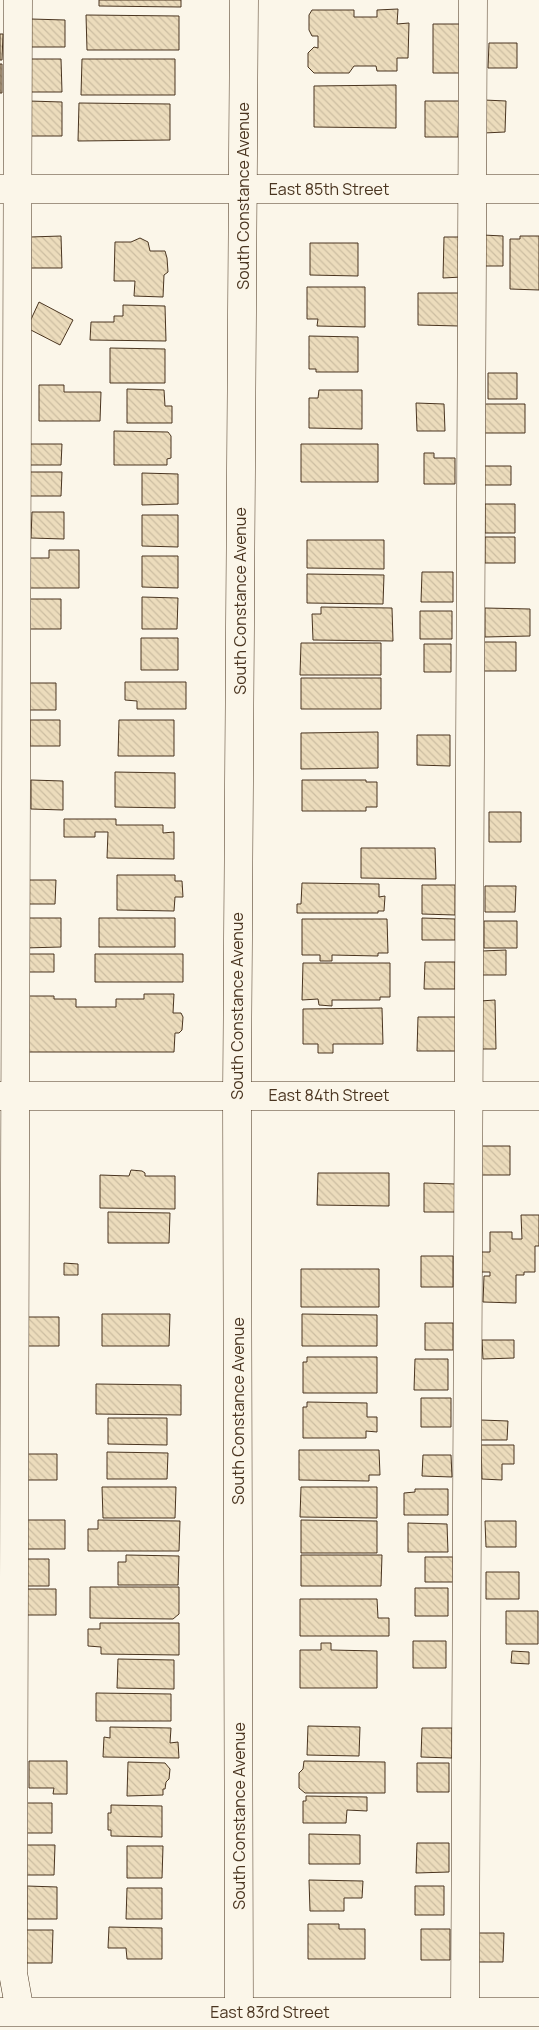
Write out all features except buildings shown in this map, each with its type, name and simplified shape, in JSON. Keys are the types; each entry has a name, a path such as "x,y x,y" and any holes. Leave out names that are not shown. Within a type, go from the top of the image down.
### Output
{"street":[{"path":"10,2012 13,1973 8,1096 9,189 18,0"},
{"name":"South Constance Avenue","path":"239,2012 237,1096 244,0"},
{"path":"465,2012 473,0"},
{"name":"East 85th Street","path":"9,189 539,189"},
{"name":"East 84th Street","path":"8,1096 539,1096"},
{"name":"East 83rd Street","path":"10,2012 239,2012 365,2021 465,2012 539,2012"}]}
